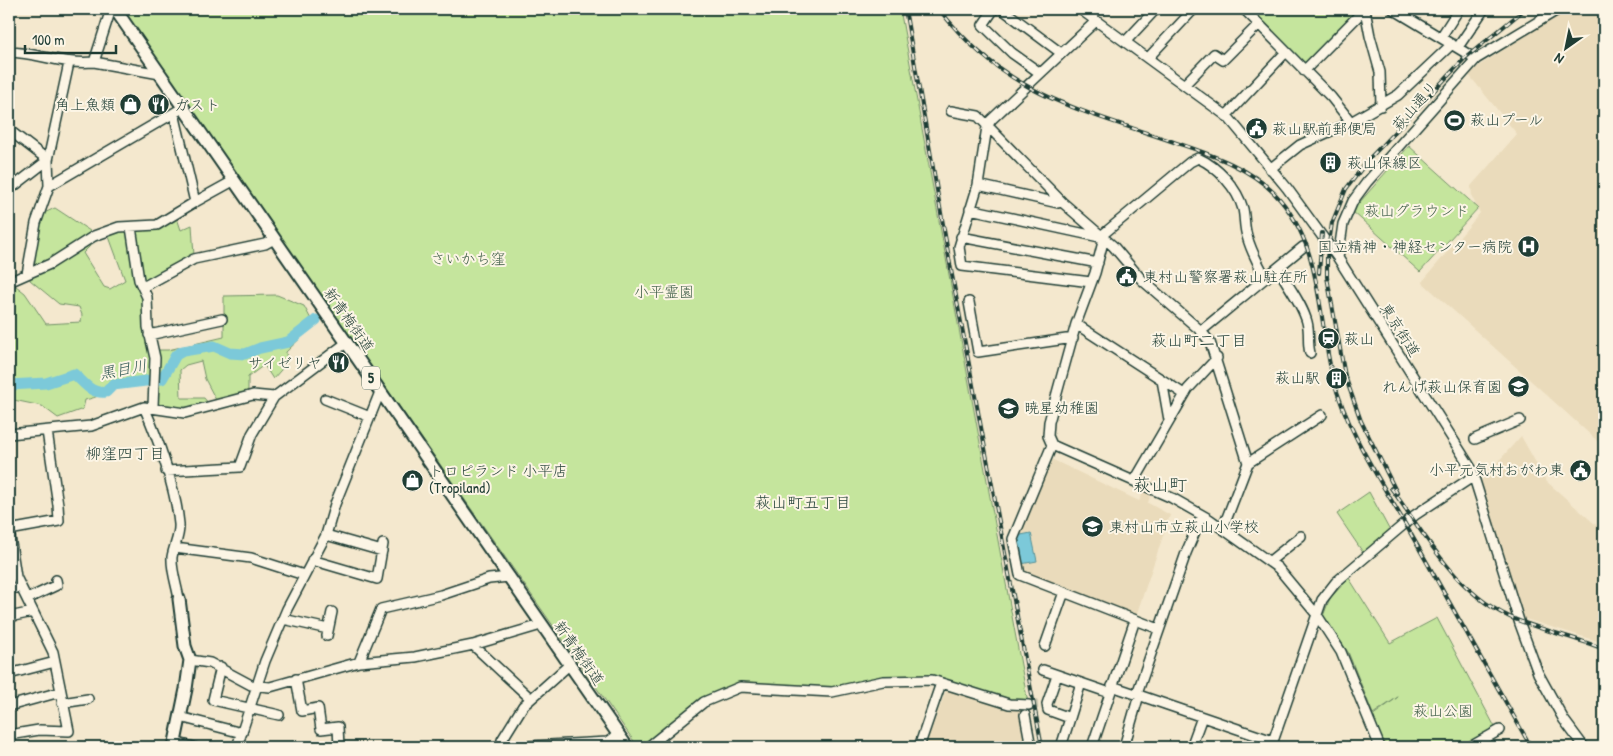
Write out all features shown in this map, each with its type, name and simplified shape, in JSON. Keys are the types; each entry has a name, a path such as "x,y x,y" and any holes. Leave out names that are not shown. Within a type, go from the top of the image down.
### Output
{"main road":[{"name":"新青梅街道","path":"115,9 160,74 178,110 234,181 627,747"},
{"path":"174,745 190,660 185,646 179,598"}],"street":[{"path":"94,62 111,9"},
{"path":"994,9 983,25 1012,53 1040,73"},
{"path":"1002,9 1061,53"},
{"name":"東京街道","path":"1080,9 1226,116 1243,134 1338,258 1471,468 1520,624 1538,672 1564,720 1584,747"},
{"path":"1126,41 1156,9"},
{"path":"1148,58 1194,9"},
{"path":"1244,9 1331,97 1351,122"},
{"path":"1393,9 1406,12 1476,59"},
{"path":"1441,37 1459,9"},
{"path":"1270,169 1300,144 1351,122 1398,95 1455,45 1484,9"},
{"name":"萩山通り","path":"1338,258 1343,224 1356,196 1476,59 1558,9"},
{"path":"1365,10 1380,72 1381,106"},
{"path":"1304,71 1365,10"},
{"path":"1091,282 962,266 959,247 978,184 988,127 1001,108 1096,20"},
{"path":"1184,85 1214,54 1223,60 1259,24"},
{"path":"9,52 28,52 69,63 94,62 160,74"},
{"path":"1226,116 1286,52"},
{"path":"27,274 36,223 49,186 48,160 69,63"},
{"path":"49,186 178,110 195,202"},
{"path":"951,111 978,116 1062,202 1102,237 1142,280 1210,342 1217,358 1248,463"},
{"path":"9,130 48,160"},
{"path":"1266,278 1254,258 1246,233 1242,208 1226,178 1209,163 1198,158 1192,160 1102,237 1098,263 1076,324 1049,422 1048,436 1052,445 1135,480 1202,515 1223,528 1285,574 1317,615 1342,652 1380,747"},
{"path":"9,190 48,160"},
{"path":"9,282 50,264 94,236 112,229 157,225 234,181"},
{"path":"978,184 1058,204 1062,202"},
{"path":"970,209 1102,237"},
{"path":"131,227 137,267 149,307 149,335 155,358 154,380 148,407 179,523 178,540 172,558 179,598"},
{"path":"961,237 1098,263"},
{"path":"143,287 194,259 265,244 274,239"},
{"path":"1200,331 1303,247"},
{"path":"1278,268 1306,320 1310,336 1307,344 1310,353"},
{"path":"969,302 978,352 1073,338"},
{"path":"149,335 222,319"},
{"path":"1076,324 1184,394"},
{"path":"166,471 240,467 252,434 274,396 346,343"},
{"path":"1135,480 1184,394 1217,358"},
{"path":"1162,380 1169,420"},
{"path":"238,747 265,661 304,575 326,535 335,504 380,392"},
{"path":"9,434 91,426 148,407 185,413 253,395 274,396"},
{"path":"325,399 370,416"},
{"path":"1223,528 1248,463 1322,415"},
{"path":"1475,439 1520,420"},
{"path":"9,735 38,730 69,731 62,703 54,652 11,565 9,530 59,521 47,431"},
{"path":"1052,445 1013,539 1020,575 1159,629"},
{"path":"1043,670 1081,683 1140,695 1272,744 1322,600 1341,578 1415,515 1474,476"},
{"path":"1124,747 1140,695 1138,691 1202,515"},
{"path":"312,560 377,579 382,548 326,535"},
{"path":"1270,562 1301,536"},
{"path":"175,548 251,558 304,575"},
{"path":"359,662 381,609 441,595 489,579 509,577"},
{"path":"27,599 56,585 56,580"},
{"path":"9,588 21,588"},
{"path":"1045,646 1064,592"},
{"path":"9,617 33,612"},
{"path":"283,619 328,633 332,612"},
{"path":"1092,747 1135,620"},
{"path":"190,660 210,663 220,667 257,687 270,687 359,662 415,657 473,645 541,625"},
{"path":"473,645 530,698"},
{"path":"9,674 55,662"},
{"path":"504,747 502,740 530,698 570,665"},
{"path":"220,667 213,700 278,715"},
{"path":"1057,675 1044,704 1048,710 1070,718"},
{"path":"296,679 302,711 318,708 321,728 338,727 339,747"},
{"path":"648,747 704,702 740,687 832,692 883,681 932,680 1009,704 1029,705"},
{"path":"919,747 941,683"},
{"path":"1061,747 1081,683"},
{"path":"9,706 60,692"},
{"path":"62,703 88,699"},
{"path":"1025,715 1031,747"},
{"path":"180,718 242,733"},
{"path":"1191,747 1202,718"},
{"path":"1470,747 1500,730"},
{"path":"511,747 608,742 618,735"},
{"path":"174,745 194,747"}],"shaded area":[{"name":"国立精神・神経センター病院","path":"1566,9 1604,9 1604,447 1422,282 1480,213 1472,197 1471,186 1517,134 1469,75 1477,67"},
{"path":"1521,436 1546,481 1604,532 1604,643 1522,618 1481,481"},
{"name":"東村山市立萩山小学校","path":"1049,458 1139,501 1145,490 1151,493 1148,503 1170,515 1136,616 1022,573 1015,539"},
{"path":"947,688 1021,706 1030,747 925,747"}],"green space":[{"name":"小平霊園","path":"121,9 900,9 1028,703 1009,702 933,676 831,691 725,689 648,744 638,747"},
{"path":"1248,9 1362,9 1304,65"},
{"name":"萩山グラウンド","path":"1409,146 1478,208 1420,272 1352,211"},
{"path":"55,208 90,231 90,246 83,253 104,287 110,289 125,280 108,234 116,230 158,226 177,218 181,230 192,225 194,256 140,287 146,301 150,350 168,350 224,337 224,296 277,295 304,306 314,325 286,352 287,363 273,379 264,365 248,377 248,390 243,394 217,402 205,379 201,361 186,365 180,370 181,398 204,398 209,404 183,407 158,404 157,386 129,385 114,388 85,400 83,409 58,418 42,406 9,399 9,287 16,286 25,293 46,324 81,322 82,315 79,307 59,304 30,280 42,214"},
{"path":"1369,492 1390,531 1364,554 1337,514"},
{"name":"萩山公園","path":"1349,578 1390,643 1437,618 1496,729 1465,747 1385,747 1372,716 1398,697 1373,714 1348,652 1323,616 1330,598"}],"water":[{"path":"1031,533 1037,561 1021,564 1016,536"}],"waterway":[{"name":"黒目川","path":"9,385 46,383 74,374 92,390 106,392 113,385 162,379 176,355 183,351 214,346 230,353 245,354 260,348 288,342 316,320"}],"tunnel":[{"path":"1029,705 1041,704"}],"railway":[{"path":"905,9 952,275 1042,747"},
{"path":"939,9 964,38 989,61 1043,95 1226,161 1251,175 1274,193 1290,213 1302,234 1310,257 1333,378 1355,436 1531,747"},
{"path":"1397,493 1361,421 1345,376 1327,277 1327,257 1332,223 1346,189 1369,159 1464,59 1525,9"},
{"path":"1319,273 1322,233"},
{"path":"1391,488 1445,563 1460,581 1477,596 1496,610 1517,620 1604,649"}],"place":[{"name":"角上魚類","path":"131,105"},
{"name":"ガスト","path":"158,105"},
{"name":"萩山プール","path":"1454,120"},
{"name":"萩山駅前郵便局","path":"1256,129"},
{"name":"萩山保線区","path":"1331,163"},
{"name":"国立精神・神経センター病院","path":"1528,247"},
{"name":"東村山警察署萩山駐在所","path":"1127,277"},
{"name":"萩山","path":"1328,339"},
{"name":"サイゼリヤ","path":"338,363"},
{"name":"萩山駅","path":"1336,378"},
{"name":"れんげ萩山保育園","path":"1518,387"},
{"name":"暁星幼稚園","path":"1008,408"},
{"name":"小平元気村おがわ東","path":"1580,470"},
{"name":"トロピランド 小平店 (Tropiland)","path":"413,480"},
{"name":"東村山市立萩山小学校","path":"1093,527"}],"district":[{"name":"萩山町二丁目","path":"1199,340"},
{"name":"柳窪四丁目","path":"125,453"},
{"name":"萩山町","path":"1160,485"},
{"name":"萩山町五丁目","path":"803,502"}],"park label":[{"name":"さいかち窪","path":"468,259"}]}
